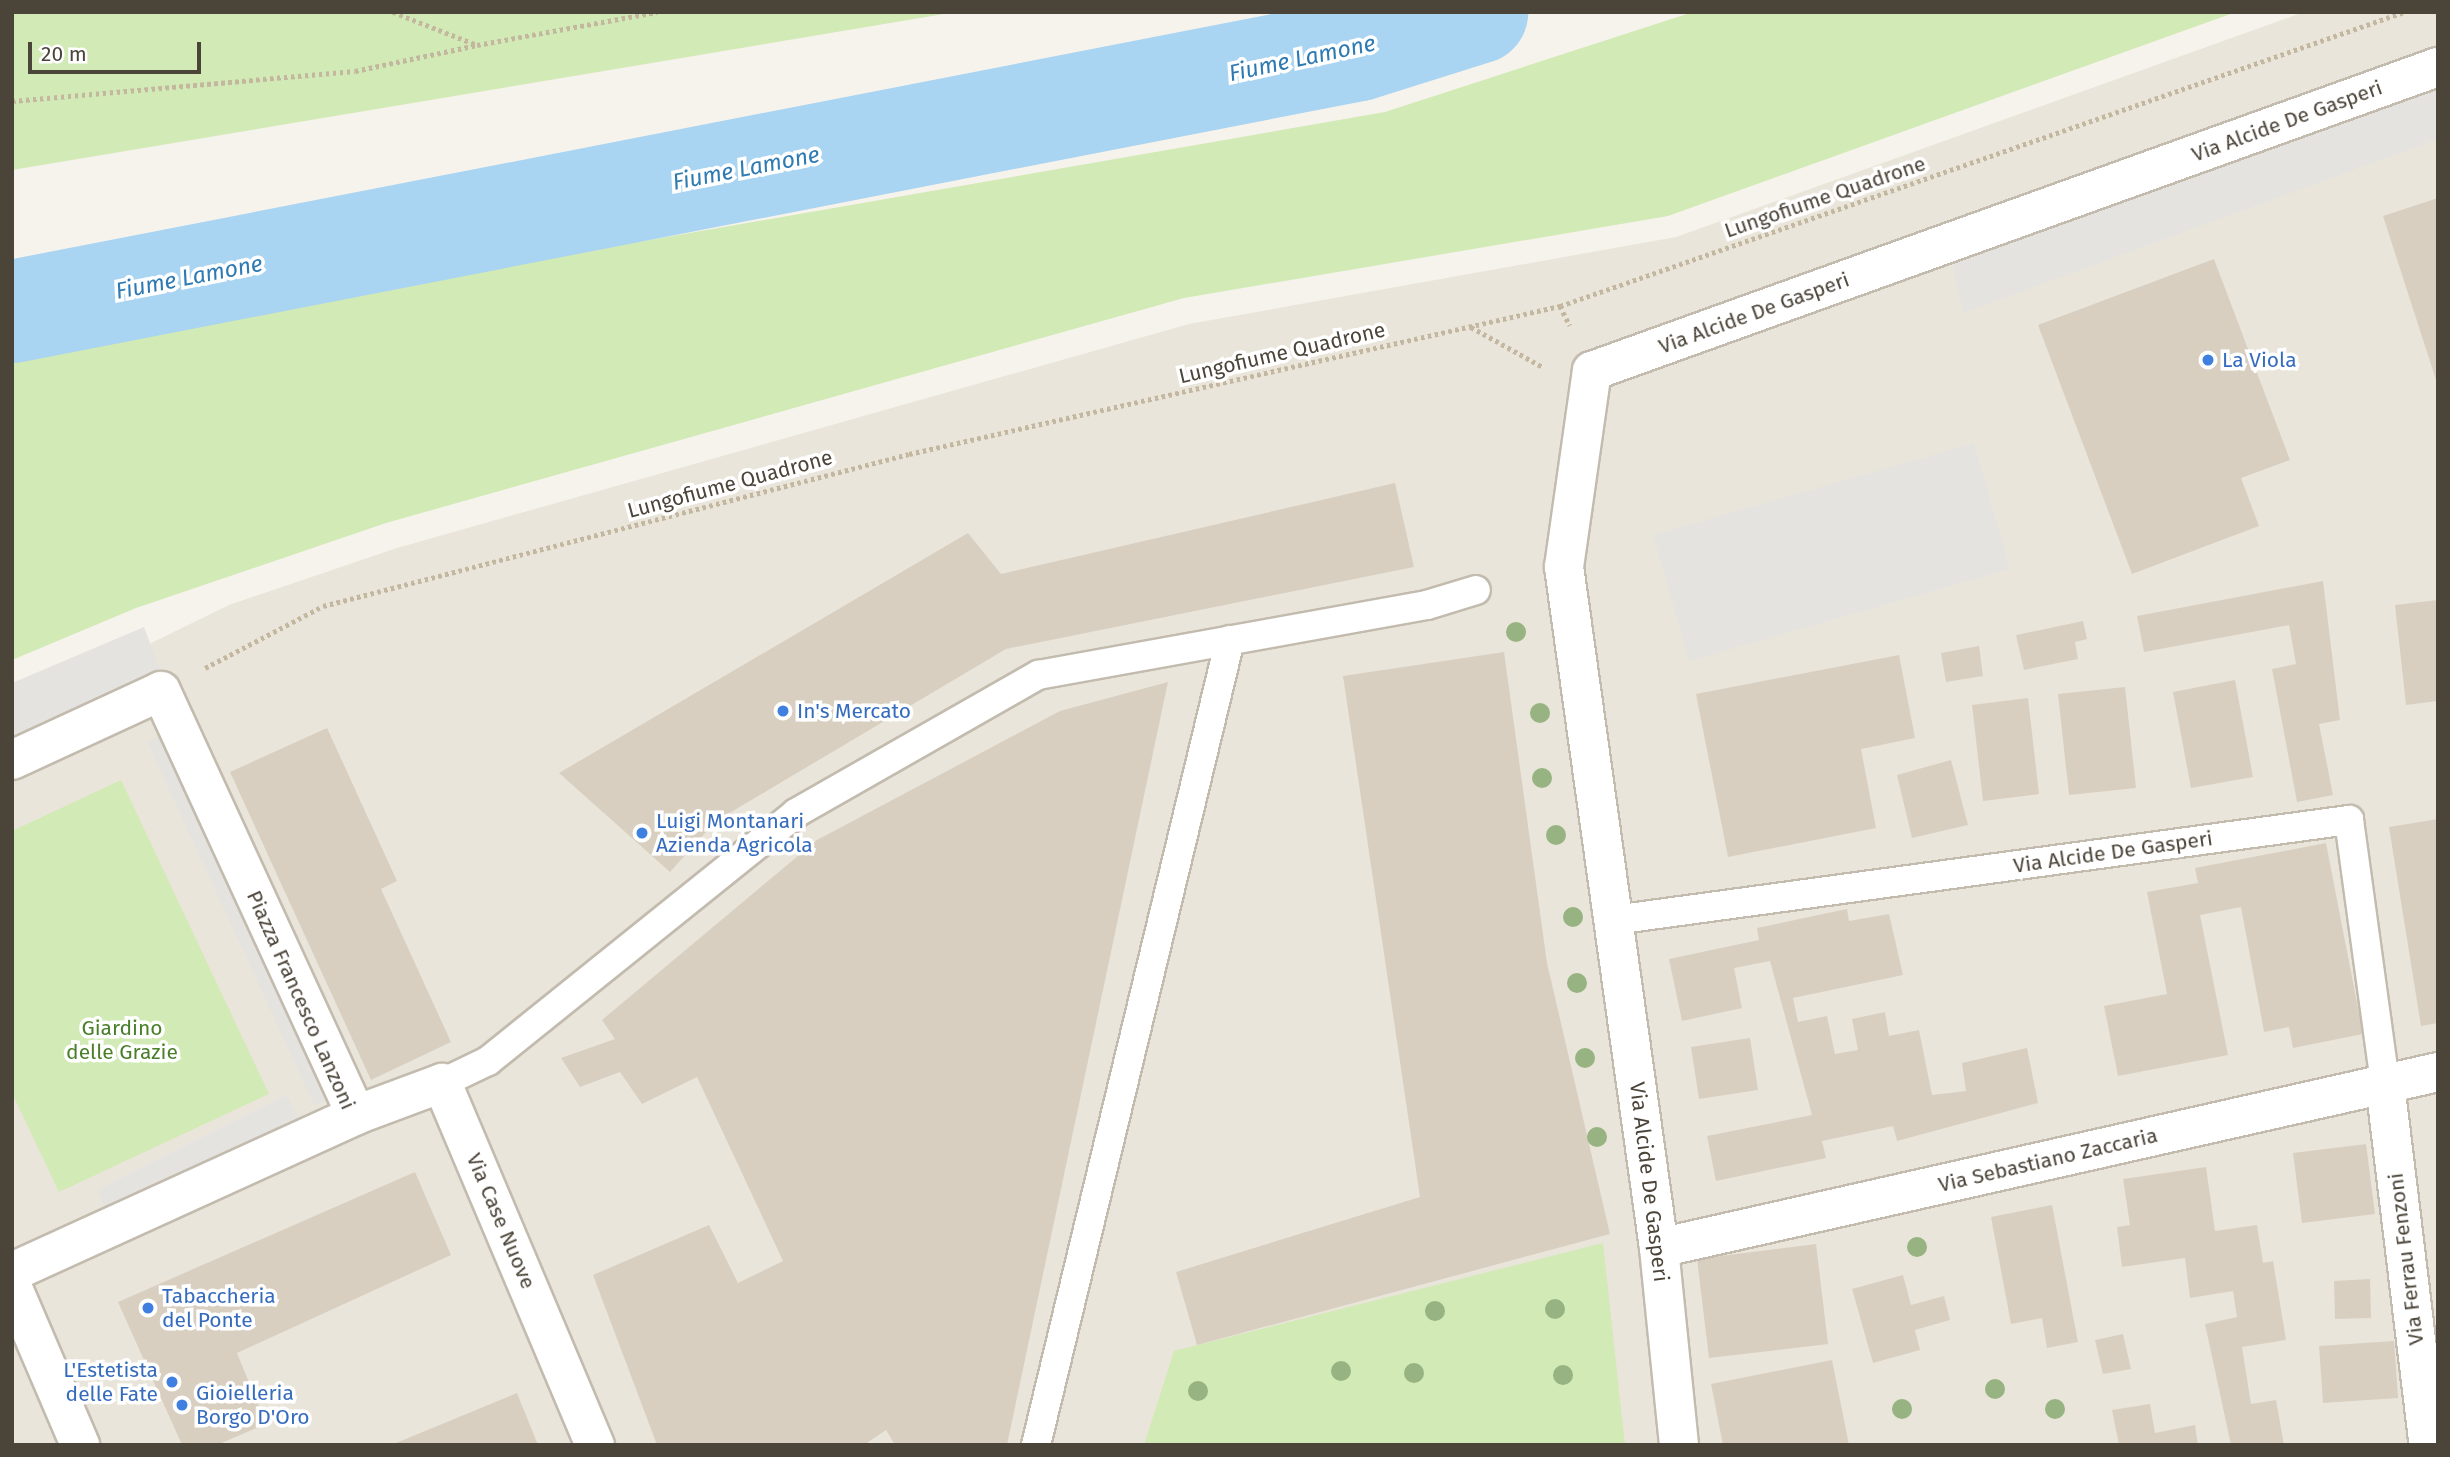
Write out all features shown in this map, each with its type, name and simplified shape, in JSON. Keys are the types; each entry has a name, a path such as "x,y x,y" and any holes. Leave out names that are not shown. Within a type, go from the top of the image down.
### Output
{"street":[{"name":"Via Alcide De Gasperi","path":"1679,1445 1659,1248 1564,567 1590,381 2438,67"},
{"path":"12,760 161,691"},
{"name":"Piazza Francesco Lanzoni","path":"12,1272 356,1115 161,691"},
{"name":"Via Sebastiano Zaccaria","path":"1659,1248 2438,1072"},
{"path":"356,1115 442,1083"},
{"name":"Via Case Nuove","path":"442,1083 595,1445"},
{"name":"Via Ferrau Fenzoni","path":"2385,1084 2431,1437"},
{"path":"12,1286 80,1445"}],"lane":[{"path":"442,1083 488,1062 796,813 1038,675 1427,605 1476,590"},
{"path":"1036,1445 1230,640"},
{"name":"Via Alcide De Gasperi","path":"1614,920 2348,820 2385,1084"}],"path":[{"path":"393,12 477,46"},
{"path":"12,101 355,71 657,12"},
{"name":"Lungofiume Quadrone","path":"161,691 323,606 909,454 1560,306 2404,12"},
{"path":"1470,327 1590,381"}],"shaded area":[{"path":"2304,12 2438,12 2438,1445 12,1445 12,711 229,605 397,548 1189,324 1676,237"},
{"path":"2438,72 2438,139 1963,313 1948,243"},
{"path":"1974,443 2010,569 1689,661 1653,535"},
{"path":"144,627 161,672 12,743 12,683"},
{"path":"165,734 336,1098 314,1105 147,742"},
{"path":"287,1095 300,1122 108,1215 97,1190"}],"green space":[{"path":"12,12 956,12 12,170"},
{"path":"1693,12 2236,12 1668,216 1184,298 386,523 136,608 12,660 12,351 1385,112"},
{"name":"Giardino delle Grazie","path":"121,780 269,1094 59,1192 12,1093 12,831"},
{"path":"1603,1243 1625,1445 1144,1445 1174,1351"}],"building":[{"path":"2438,198 2438,383 2437,383 2383,216"},
{"path":"2214,259 2290,460 2241,478 2259,526 2132,574 2038,325"},
{"name":"In's Mercato","path":"1395,483 1414,567 1006,649 716,821 670,872 559,773 968,533 1001,574"},
{"path":"2323,581 2340,720 2319,724 2333,795 2297,802 2272,669 2296,664 2289,625 2144,652 2137,616"},
{"path":"2438,600 2438,701 2406,705 2395,605"},
{"path":"2083,621 2087,639 2075,642 2078,659 2024,670 2016,635"},
{"path":"1979,646 1983,676 1946,682 1941,653"},
{"path":"1504,652 1547,963 1610,1234 1197,1345 1176,1272 1420,1197 1343,676"},
{"path":"1899,655 1915,738 1861,749 1876,828 1728,857 1696,694"},
{"path":"2235,680 2253,777 2191,788 2173,692"},
{"path":"1168,682 1007,1445 895,1445 886,1430 864,1445 657,1445 593,1275 709,1225 738,1283 783,1261 697,1077 642,1104 620,1072 580,1087 561,1058 615,1039 602,1020 817,840 1060,711"},
{"path":"2125,687 2136,788 2069,795 2058,694"},
{"path":"2028,698 2039,794 1983,801 1972,705"},
{"path":"327,728 397,881 381,889 451,1042 371,1080 230,772"},
{"path":"1951,760 1968,825 1912,838 1897,775"},
{"path":"2438,819 2438,1023 2421,1026 2389,827"},
{"path":"2326,843 2363,1034 2293,1048 2289,1027 2264,1032 2241,907 2200,915 2228,1055 2118,1076 2104,1006 2167,994 2147,892 2198,883 2195,868"},
{"path":"1847,909 1849,921 1889,914 1903,975 1793,998 1798,1022 1827,1016 1835,1054 1858,1050 1852,1019 1885,1012 1889,1036 1919,1030 1932,1095 1966,1091 1962,1063 2027,1048 2038,1103 1897,1141 1893,1126 1822,1141 1826,1158 1716,1181 1707,1136 1812,1115 1770,961 1734,968 1742,1008 1682,1021 1669,959 1759,940 1757,928"},
{"path":"1750,1038 1758,1090 1699,1099 1691,1047"},
{"path":"2366,1144 2375,1214 2302,1223 2293,1153"},
{"path":"2206,1167 2215,1231 2257,1225 2263,1263 2273,1261 2286,1340 2242,1347 2251,1404 2276,1400 2284,1445 2231,1445 2205,1324 2237,1317 2233,1291 2190,1298 2185,1258 2122,1267 2117,1227 2130,1225 2123,1179"},
{"path":"415,1172 451,1255 237,1353 266,1424 217,1445 182,1445 118,1302"},
{"path":"2052,1205 2078,1342 2047,1348 2042,1318 2011,1324 1991,1217"},
{"path":"1816,1244 1828,1344 1709,1358 1697,1259"},
{"path":"1903,1275 1911,1305 1944,1296 1950,1320 1915,1330 1920,1350 1873,1363 1852,1289"},
{"path":"2370,1279 2371,1318 2335,1319 2334,1281"},
{"path":"2123,1334 2131,1369 2103,1374 2095,1340"},
{"path":"2394,1341 2398,1398 2323,1403 2319,1346"},
{"path":"1832,1360 1849,1445 1723,1445 1711,1384"},
{"path":"517,1393 538,1445 391,1445"},
{"path":"2150,1404 2155,1433 2195,1425 2198,1445 2119,1445 2112,1410"}],"waterway":[{"name":"Fiume Lamone","path":"12,311 1358,49 1476,12"}],"place":[{"name":"La Viola","path":"2208,360"},
{"name":"In's Mercato","path":"783,711"},
{"name":"Luigi Montanari Azienda Agricola","path":"642,833"},
{"name":"Tabaccheria del Ponte","path":"148,1308"},
{"name":"L'Estetista delle Fate","path":"172,1382"},
{"name":"Gioielleria Borgo D'Oro","path":"182,1405"}]}
